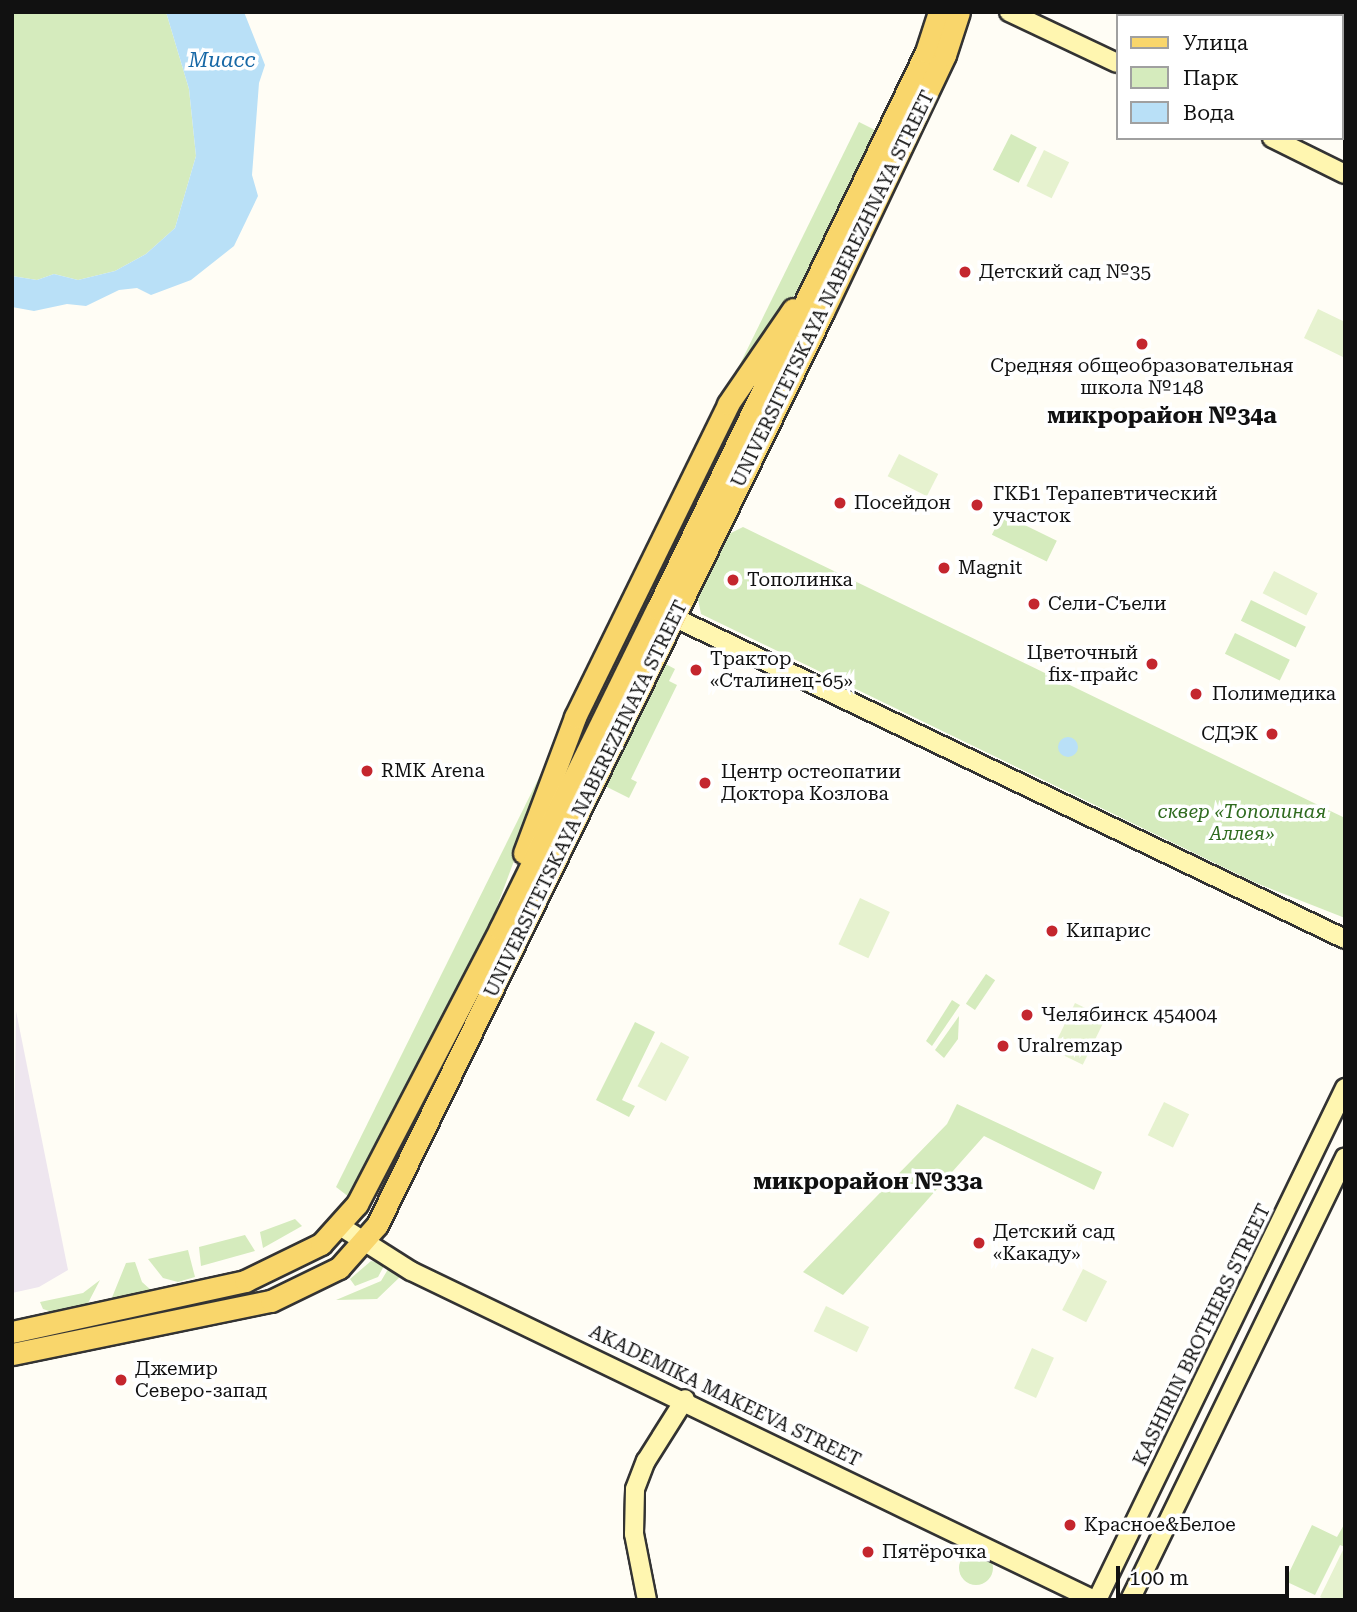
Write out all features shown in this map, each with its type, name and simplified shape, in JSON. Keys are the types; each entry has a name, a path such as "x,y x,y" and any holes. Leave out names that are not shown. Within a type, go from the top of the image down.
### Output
{"main road":[{"name":"UNIVERSITETSKAYA NABEREZHNAYA STREET","path":"12,1354 271,1301 339,1268 363,1243 398,1184 666,614 823,268 926,52 939,12"},
{"name":"UNIVERSITETSKAYA NABEREZHNAYA STREET","path":"12,1332 245,1281 321,1244 340,1226 379,1169 500,929 666,614 945,55 959,12"},
{"path":"500,929 575,717 728,404 823,268"}],"street":[{"path":"1009,12 1116,63"},
{"path":"1276,140 1345,174"},
{"path":"666,614 1345,939"},
{"name":"KASHIRIN BROTHERS STREET","path":"1096,1600 1345,1088"},
{"path":"1130,1600 1345,1158"},
{"name":"AKADEMIKA MAKEEVA STREET","path":"340,1226 411,1271 685,1399 1096,1600"},
{"path":"647,1600 634,1534 635,1489 646,1461 685,1399"}],"shaded area":[{"path":"16,1011 68,1270 39,1287 12,1293"}],"green space":[{"path":"12,12 166,12 189,89 196,156 175,228 146,254 115,271 78,280 54,274 37,280 12,276"},
{"path":"859,122 875,130 800,287 715,415"},
{"path":"1011,134 1037,147 1019,183 993,170"},
{"path":"1044,150 1069,162 1052,198 1026,186"},
{"path":"1318,309 1345,322 1345,358 1304,338"},
{"path":"899,454 938,474 927,496 888,476"},
{"path":"1002,514 1057,541 1047,561 992,535"},
{"name":"сквер «Тополиная Аллея»","path":"743,527 1345,818 1345,918 1256,883 701,614 698,599 729,534"},
{"path":"1274,571 1318,593 1306,616 1263,593"},
{"path":"1251,600 1306,627 1296,647 1241,621"},
{"path":"1235,633 1290,660 1280,680 1225,654"},
{"path":"662,662 675,669 669,681 677,685 631,779 637,782 629,798 603,785"},
{"path":"565,725 493,917 368,1170 349,1197 336,1187"},
{"path":"860,898 890,912 868,958 838,944"},
{"path":"986,974 995,980 975,1010 966,1004"},
{"path":"952,1000 960,1005 932,1046 926,1041"},
{"path":"1075,1003 1106,1018 1083,1065 1052,1050"},
{"path":"959,1016 958,1039 944,1058 935,1050"},
{"path":"635,1022 655,1032 622,1100 635,1106 629,1117 596,1100"},
{"path":"661,1042 689,1057 666,1101 638,1086"},
{"path":"1164,1102 1189,1114 1173,1148 1148,1135"},
{"path":"957,1104 1102,1172 1094,1190 984,1136 843,1295 803,1272 947,1124"},
{"path":"295,1219 302,1226 263,1248 260,1232"},
{"path":"245,1235 255,1251 201,1266 199,1247"},
{"path":"188,1250 195,1277 178,1282 163,1278 148,1259"},
{"path":"371,1261 385,1264 378,1277 355,1286 350,1279"},
{"path":"135,1262 142,1282 152,1291 111,1300 126,1263"},
{"path":"390,1266 402,1275 377,1299 336,1300 381,1281"},
{"path":"1083,1269 1107,1281 1086,1322 1062,1310"},
{"path":"100,1280 87,1305 52,1312 43,1309 40,1302 83,1293"},
{"path":"826,1306 869,1327 857,1352 814,1331"},
{"path":"1032,1348 1054,1358 1036,1398 1014,1388"},
{"path":"1345,1523 1345,1547 1340,1545 1315,1595 1285,1581 1312,1525 1337,1537"},
{"path":"1343,1550 1345,1600 1326,1600 1320,1597"},
{"path":"976,1551 988,1556 993,1568 988,1580 976,1585 964,1580 959,1568 964,1556"}],"water":[{"name":"Миасс","path":"166,12 244,12 265,65 259,83 252,175 258,196 234,246 191,280 151,295 137,288 119,290 86,306 67,304 34,311 12,307 12,276 37,280 54,274 78,280 115,271 146,254 175,228 196,156 189,89"},
{"path":"1068,737 1075,740 1078,747 1075,754 1068,757 1061,754 1058,747 1061,740"}],"place":[{"name":"Детский сад №35","path":"965,272"},
{"name":"Средняя общеобразовательная школа №148","path":"1142,344"},
{"name":"Посейдон","path":"840,503"},
{"name":"ГКБ1 Терапевтический участок","path":"977,505"},
{"name":"Magnit","path":"944,568"},
{"name":"Тополинка","path":"733,580"},
{"name":"Сели-Съели","path":"1034,604"},
{"name":"Цветочный fix-прайс","path":"1152,664"},
{"name":"Трактор «Сталинец-65»","path":"696,670"},
{"name":"Полимедика","path":"1196,694"},
{"name":"СДЭК","path":"1272,734"},
{"name":"RMK Arena","path":"367,771"},
{"name":"Центр остеопатии Доктора Козлова","path":"705,783"},
{"name":"Кипарис","path":"1052,931"},
{"name":"Челябинск 454004","path":"1027,1015"},
{"name":"Uralremzap","path":"1003,1046"},
{"name":"Детский сад «Какаду»","path":"979,1243"},
{"name":"Джемир Северо-запад","path":"121,1380"},
{"name":"Красное&Белое","path":"1070,1525"},
{"name":"Пятёрочка","path":"868,1552"}],"district":[{"name":"микрорайон №34а","path":"1162,416"},
{"name":"микрорайон №33а","path":"868,1182"}]}
